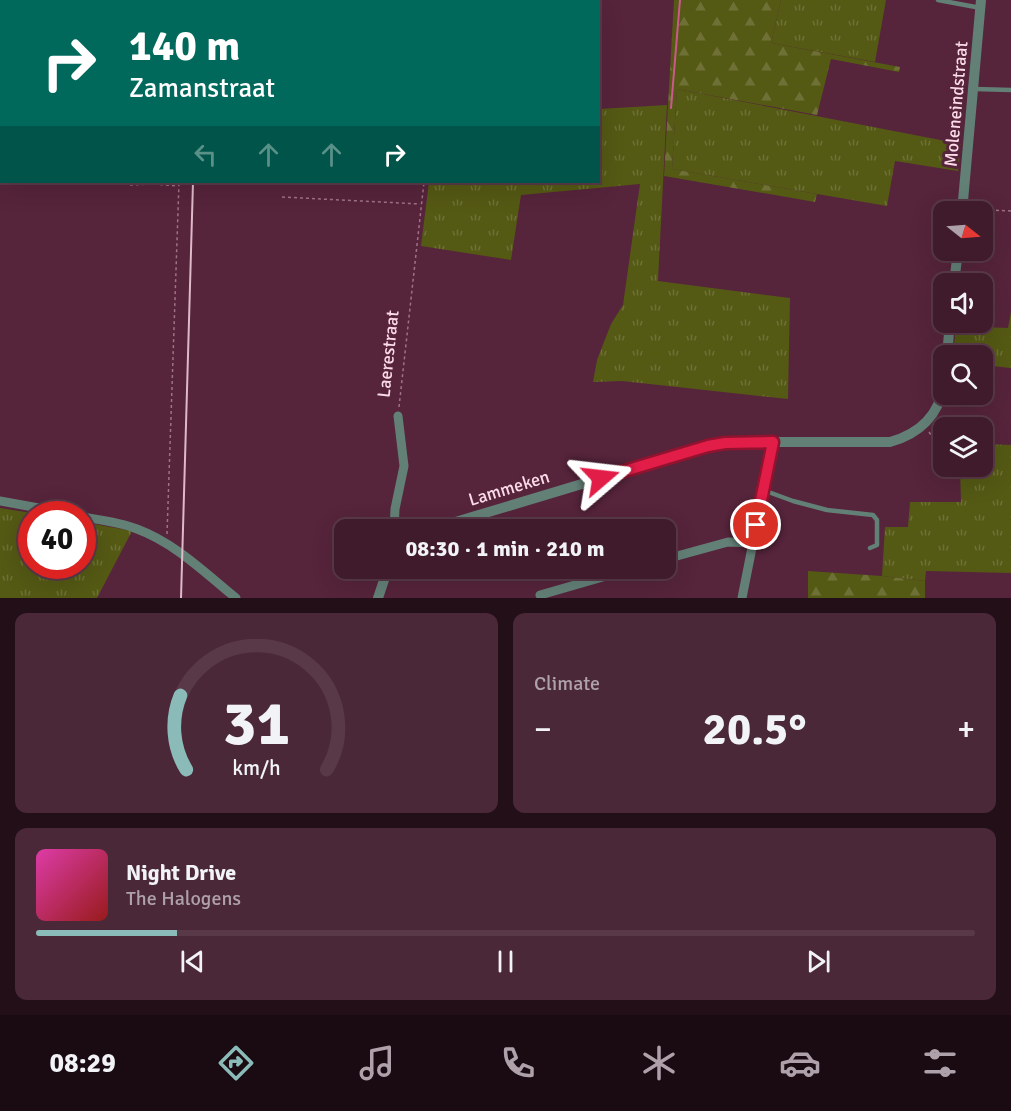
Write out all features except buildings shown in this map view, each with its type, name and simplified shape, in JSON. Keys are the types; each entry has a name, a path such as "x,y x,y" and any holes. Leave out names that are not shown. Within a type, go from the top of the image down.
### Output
{"street":[{"name":"Moleneindstraat","path":"963,201 981,4"},
{"path":"742,598 773,442 890,442 917,430 930,417 937,405"},
{"name":"Laerestraat","path":"394,519 404,466 398,416"},
{"name":"Lammeken","path":"466,519 708,446 725,443 773,442"},
{"path":"0,501 18,504"},
{"path":"96,519 135,528 167,544 236,598"},
{"path":"676,556 728,542 753,543"},
{"path":"378,598 384,579"},
{"path":"540,595 596,579"}],"lane":[{"path":"938,0 981,4"},
{"path":"974,89 1011,90"},
{"path":"763,490 827,510 873,515 878,520 877,545 870,548"}],"path":[{"path":"167,544 179,183"},
{"name":"Laerestraat","path":"398,416 424,183"},
{"path":"130,185 154,184 179,187"},
{"path":"282,197 421,204"},
{"path":"993,211 1011,211"},
{"path":"923,425 933,436"}],"green space":[{"path":"674,0 781,0 771,43 900,67 899,72 831,59 817,115 677,89 672,169 817,194 815,202 664,176"},
{"path":"781,0 886,0 875,62 771,43"},
{"path":"677,89 961,144 958,171 895,161 887,206 672,169"},
{"path":"667,105 658,281 790,298 788,399 622,381 593,382 597,360 611,324 623,305 640,184 521,195 511,260 421,246 429,183 600,183 600,109"},
{"path":"1011,312 1011,368 993,366 993,345 954,345 955,333 993,333 993,327 1008,328"},
{"path":"993,444 1011,445 1011,573 926,571 925,581 882,576 885,527 908,527 910,502 961,502 960,477 993,477"},
{"path":"0,508 18,511 18,579 96,579 96,524 132,531 97,598 0,598"},
{"path":"808,571 925,581 925,598 808,598"}],"waterway":[{"path":"671,108 680,0"}],"railway":[{"path":"181,598 193,183"}],"route":[{"path":"601,478 708,446 725,443 773,442 756,525"}]}
